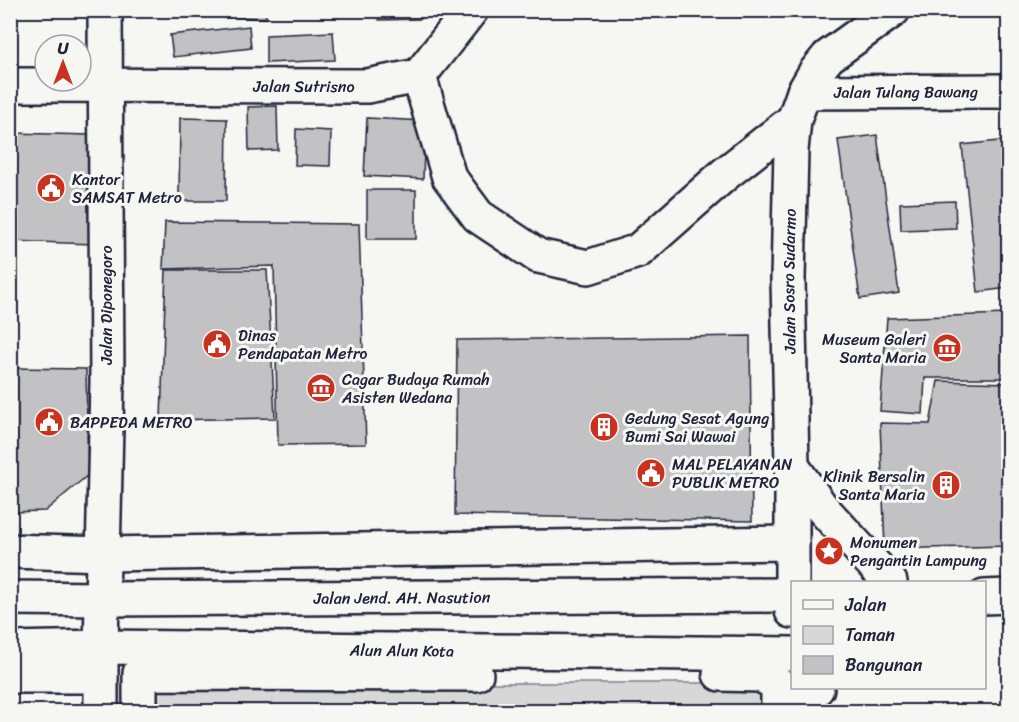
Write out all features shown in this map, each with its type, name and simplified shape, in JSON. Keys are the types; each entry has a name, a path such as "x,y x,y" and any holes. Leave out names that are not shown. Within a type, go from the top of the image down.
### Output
{"main road":[{"name":"Jalan Diponegoro","path":"101,711 106,382 105,10"},
{"path":"471,10 419,76 449,177 478,216 538,256 588,267 638,251 799,106"},
{"name":"Jalan Sosro Sudarmo","path":"792,581 788,279 791,150 799,106 815,73 828,57 893,10"},
{"name":"Jalan Sutrisno","path":"10,85 367,86 419,76"},
{"name":"Jalan Tulang Bawang","path":"799,106 1008,91"},
{"path":"792,466 822,508 889,581"},
{"path":"10,551 103,554 792,543"},
{"name":"Jalan Jend. AH. Nasution","path":"10,598 791,595"},
{"path":"986,597 1008,596"},
{"name":"Alun Alun Kota","path":"10,649 100,663 791,654"},
{"path":"10,676 100,663"},
{"path":"140,711 140,673 760,675 778,684 778,711"},
{"path":"793,689 793,711"},
{"path":"793,711 815,689"}],"green space":[{"path":"155,683 767,683 767,711 155,712"}],"building":[{"path":"167,10 266,10 266,18 166,15"},
{"path":"379,10 421,10 421,19 379,20"},
{"path":"249,26 251,48 173,57 170,35"},
{"path":"333,32 335,60 266,63 266,35"},
{"path":"277,106 278,150 249,151 248,107"},
{"path":"180,118 227,119 226,201 179,201"},
{"path":"367,118 425,121 423,179 364,176"},
{"path":"296,129 331,131 330,166 295,165"},
{"name":"Kantor SAMSAT Metro","path":"10,133 90,135 93,244 10,241"},
{"path":"877,135 899,293 860,299 838,140"},
{"path":"1008,140 1008,288 978,292 962,145"},
{"path":"367,190 416,190 416,239 367,239"},
{"path":"955,201 956,228 901,230 900,203"},
{"name":"Cagar Budaya Rumah Asisten Wedana","path":"165,222 359,224 366,444 278,445 274,266 163,269"},
{"name":"Dinas Pendapatan Metro","path":"166,270 267,270 275,418 161,420"},
{"name":"Museum Galeri Santa Maria","path":"1008,314 1008,378 925,378 923,414 880,411 887,318"},
{"name":"Gedung Sesat Agung Bumi Sai Wawai","path":"750,336 752,521 455,515 457,340"},
{"name":"BAPPEDA METRO","path":"10,368 86,369 88,475 45,511 10,512"},
{"name":"Klinik Bersalin Santa Maria","path":"938,381 1008,383 1008,546 885,549 880,423 930,424"}],"place":[{"name":"Kantor SAMSAT Metro","path":"51,188"},
{"name":"Dinas Pendapatan Metro","path":"217,344"},
{"name":"Museum Galeri Santa Maria","path":"947,348"},
{"name":"Cagar Budaya Rumah Asisten Wedana","path":"321,388"},
{"name":"BAPPEDA METRO","path":"49,422"},
{"name":"Gedung Sesat Agung Bumi Sai Wawai","path":"604,427"},
{"name":"MAL PELAYANAN PUBLIK METRO","path":"651,473"},
{"name":"Klinik Bersalin Santa Maria","path":"946,485"},
{"name":"Monumen Pengantin Lampung","path":"829,551"}]}
